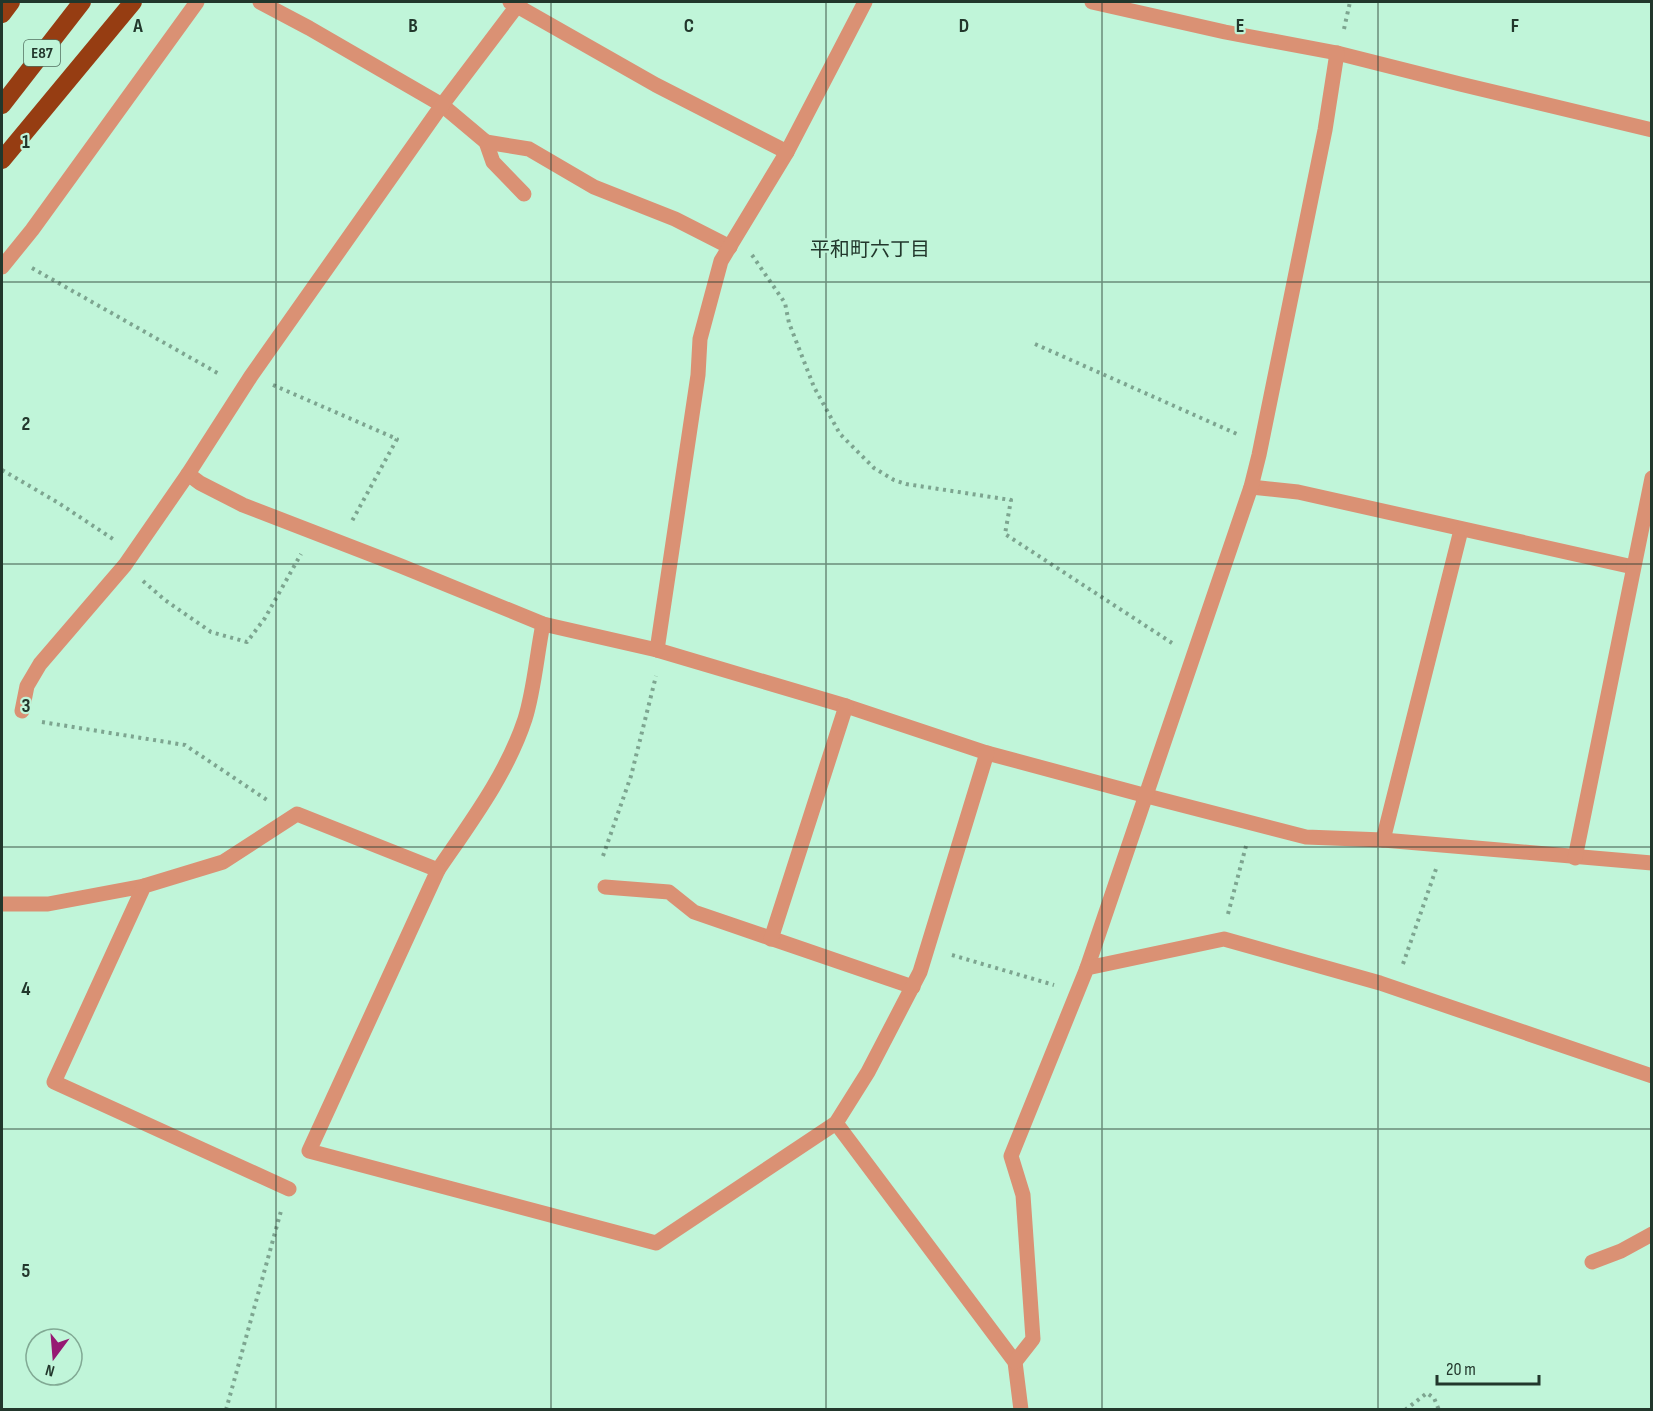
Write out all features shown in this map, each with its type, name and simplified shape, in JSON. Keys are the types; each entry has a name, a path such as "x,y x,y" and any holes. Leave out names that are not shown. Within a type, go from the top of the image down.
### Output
{"highway":[{"path":"2,15 11,2"},
{"name":"E87","path":"2,105 82,2"},
{"path":"2,160 134,2"}],"street":[{"path":"6,261 32,230 197,2"},
{"path":"260,2 442,105 486,142 493,162 524,194"},
{"path":"660,651 698,375 700,339 721,261 787,152 865,2"},
{"path":"1092,2 1225,32 1337,53 1652,130"},
{"path":"22,711 27,686 40,664 129,559 188,474 247,382 516,3 656,85 787,152"},
{"path":"1016,1362 1033,1340 1023,1195 1011,1156 1087,968 1251,487 1262,444 1325,130 1337,53"},
{"path":"486,142 529,149 594,187 734,241"},
{"path":"188,474 200,483 243,505 543,624 660,651 846,706 987,753 1147,796 1306,837 1383,840 1652,863"},
{"path":"1575,858 1652,478"},
{"path":"1251,487 1298,492 1633,567"},
{"path":"1383,840 1461,530"},
{"path":"543,624 525,718 510,756 478,812 438,870 309,1151 656,1243 836,1123 868,1072 920,972 987,753"},
{"path":"771,939 846,706"},
{"path":"2,904 48,904 144,886 223,862 297,814 438,870"},
{"path":"144,886 54,1082 289,1189"},
{"path":"605,886 669,892 694,912 913,987"},
{"path":"1087,968 1224,939 1395,988 1652,1076"},
{"path":"836,1123 1016,1362 1021,1410"},
{"path":"1592,1262 1621,1251 1652,1234"}],"path":[{"path":"734,241 785,303 789,323 814,387 840,434 874,468 906,484 1011,500 1005,534 1193,656"},
{"path":"6,261 247,382 397,439 340,543"},
{"path":"1035,344 1262,444"},
{"path":"2,470 57,502 129,559 165,600 211,632 247,642 266,618 297,562 311,531"},
{"path":"603,856 631,776 660,651"},
{"path":"22,711 28,720 185,746 279,808 290,819"},
{"path":"1224,939 1229,908 1253,823"},
{"path":"1395,988 1445,846"},
{"path":"928,948 1078,992"},
{"path":"226,1410 277,1223 289,1189"},
{"path":"1404,1410 1426,1393 1434,1398 1439,1410"}],"district":[{"name":"平和町六丁目","path":"870,250"}]}
